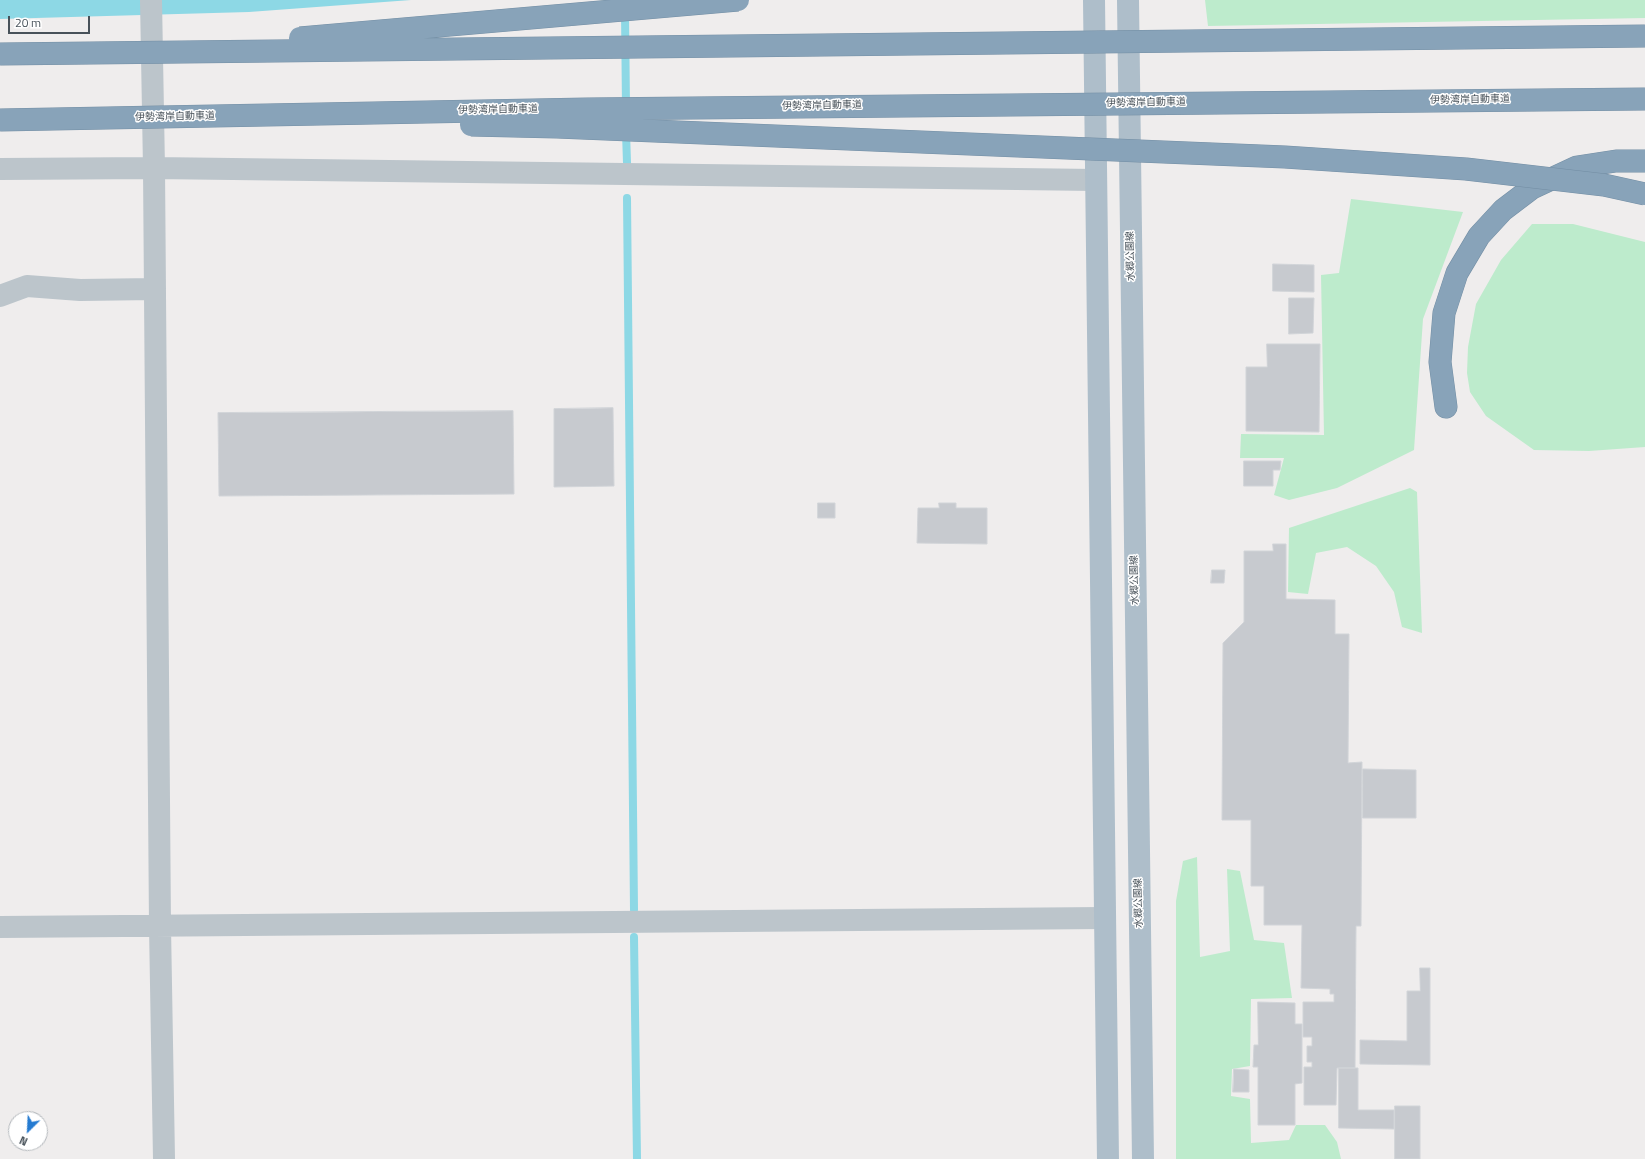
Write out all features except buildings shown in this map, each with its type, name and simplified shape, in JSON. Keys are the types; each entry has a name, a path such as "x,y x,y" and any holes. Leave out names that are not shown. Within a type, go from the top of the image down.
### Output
{"highway":[{"path":"123,53 738,0"},
{"path":"0,54 1645,36"},
{"name":"伊勢湾岸自動車道","path":"0,120 587,109 1645,99"},
{"path":"125,118 557,127 1285,157 1466,169 1604,185 1645,194"},
{"path":"1446,407 1440,362 1444,313 1457,273 1478,236 1503,210 1532,188 1577,167 1616,161 1645,161"}],"main road":[{"path":"1094,0 1108,1159"},
{"name":"水郷公園線","path":"1128,0 1144,1159"}],"street":[{"path":"151,8 154,168 160,926 164,1159"},
{"path":"0,169 154,168 1095,180"},
{"path":"0,296 27,286 80,290 155,290"},
{"path":"0,927 1104,918"}],"green space":[{"path":"1205,0 1645,0 1645,18 1208,26"},
{"path":"1351,199 1463,212 1423,319 1414,450 1337,488 1289,500 1274,495 1284,458 1240,458 1241,434 1324,435 1321,275 1339,273"},
{"path":"1532,224 1573,224 1645,242 1645,447 1589,451 1534,450 1486,416 1470,392 1467,373 1468,347 1476,304 1501,260"},
{"path":"1410,488 1417,492 1422,633 1402,627 1394,592 1376,566 1347,547 1316,553 1308,594 1288,592 1289,528"},
{"path":"1197,857 1200,957 1230,951 1227,869 1240,871 1254,940 1284,943 1292,998 1251,999 1250,1066 1232,1069 1231,1096 1250,1099 1251,1143 1289,1140 1296,1125 1325,1125 1337,1142 1341,1159 1176,1159 1176,901 1183,861"}],"water":[{"path":"0,0 411,0 249,12 0,19"}],"waterway":[{"path":"625,12 626,108"},
{"path":"626,132 627,163"},
{"path":"627,198 634,910"},
{"path":"634,937 637,1159"}]}
